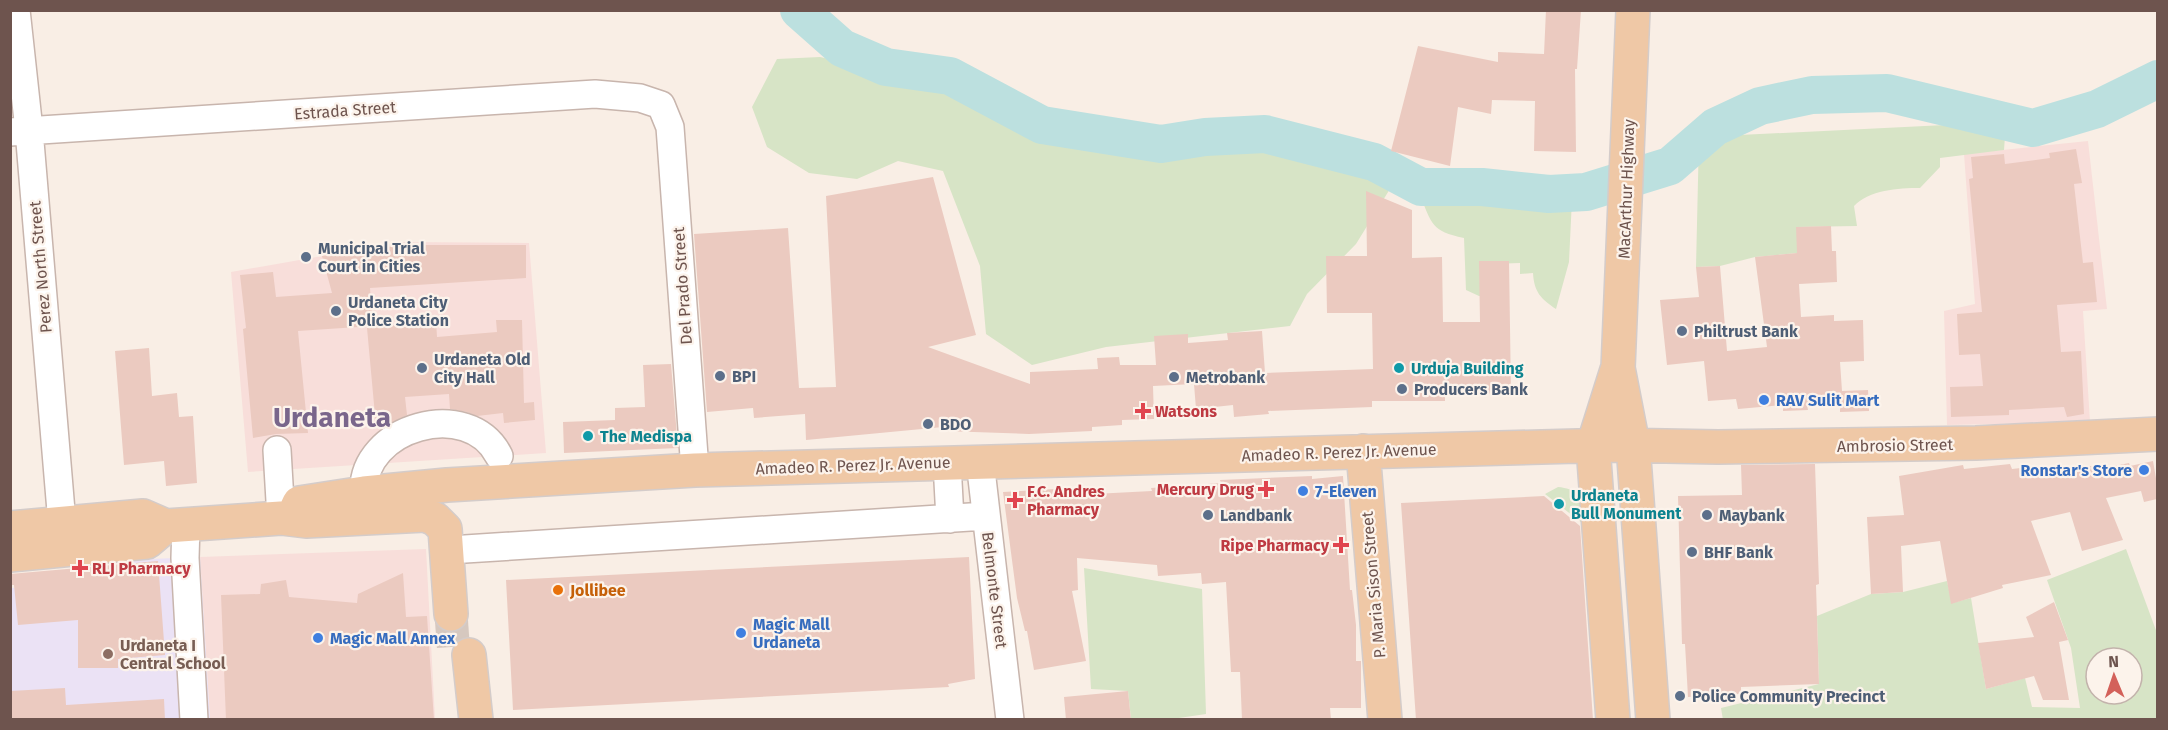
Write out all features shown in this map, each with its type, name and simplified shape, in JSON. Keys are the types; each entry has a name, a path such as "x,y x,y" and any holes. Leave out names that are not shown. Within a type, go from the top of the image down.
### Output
{"main road":[{"name":"MacArthur Highway","path":"1634,10 1618,368 1633,445 1653,720"},
{"name":"MacArthur Highway","path":"1612,720 1593,446 1618,368"},
{"name":"Ambrosio Street","path":"1633,445 1718,447 1976,444 2157,434"},
{"name":"Amadeo R. Perez Jr. Avenue","path":"287,518 299,503 364,493 695,470 1633,445"},
{"name":"Amadeo R. Perez Jr. Avenue","path":"1365,487 1379,475 1394,469 1533,467 1544,460 1552,446"},
{"name":"P. Maria Sison Street","path":"1363,451 1384,720"},
{"path":"10,528 143,516 176,525 287,518 306,521 425,515 435,519 445,529 460,614 465,549 461,485"},
{"path":"10,555 147,542 176,525"},
{"path":"458,720 462,655 476,720"},
{"path":"1608,667 1649,664"}],"street":[{"name":"Perez North Street","path":"16,10 20,131 62,523"},
{"name":"Estrada Street","path":"20,131 595,94 640,98 661,105"},
{"name":"Del Prado Street","path":"661,105 670,127 695,470"},
{"path":"364,493 363,480 374,458 393,438 417,426 444,423 470,429 493,444 499,456"},
{"path":"276,450 287,518"},
{"name":"Belmonte Street","path":"980,461 1010,720"},
{"path":"947,463 950,519"},
{"path":"465,549 986,516"},
{"path":"176,525 185,558 194,720"}],"shaded area":[{"path":"2088,141 2107,309 2083,311 2090,422 1947,425 1944,311 1975,304 1964,154"},
{"path":"402,242 529,243 546,453 248,472 231,272"},
{"name":"Magic Mall Annex","path":"426,549 435,719 210,719 200,557"},
{"name":"Urdaneta I Central School","path":"200,557 210,719 11,720 11,588 127,578 126,560"}],"green space":[{"path":"820,57 964,90 1021,124 1158,148 1178,148 1198,141 1246,140 1291,146 1315,157 1393,184 1356,244 1307,294 1290,326 1106,347 1032,365 986,334 980,266 943,171 898,161 857,179 809,173 767,147 752,107 777,59"},
{"path":"2006,122 2004,150 1940,158 1940,167 1920,188 1884,191 1860,201 1854,206 1857,226 1797,227 1798,253 1755,257 1720,266 1696,267 1699,137"},
{"path":"1420,195 1572,199 1569,262 1556,309 1539,294 1533,273 1520,274 1520,263 1491,264 1491,298 1466,290 1464,238 1445,232 1434,225"},
{"path":"1558,487 1572,491 1579,498 1582,523 1545,494"},
{"path":"2126,549 2157,633 2157,719 1723,720 1721,708 1819,684 1817,616 1871,594 1903,592 1947,581 1952,603 1971,598 1986,689 2025,678 2032,707 2080,708 2071,648 2047,580"},
{"path":"1084,568 1202,589 1206,714 1172,719 1131,719 1128,691 1091,689"}],"building":[{"path":"1546,10 1581,10 1577,69 1575,69 1576,152 1534,151 1535,101 1492,100 1491,114 1458,107 1450,166 1391,151 1418,46 1498,62 1498,52 1544,54"},
{"path":"2076,149 2082,183 2074,184 2083,263 2093,262 2097,302 2057,305 2061,352 2081,351 2084,414 2067,417 2064,407 2009,410 2009,415 1951,417 1950,387 1983,386 1980,354 1959,355 1957,314 1982,312 1969,179 1973,178 1971,157 2004,154 2005,164 2050,158 2049,153"},
{"path":"933,177 976,335 928,347 1030,384 1030,372 1098,369 1097,358 1119,357 1120,365 1156,365 1154,336 1188,334 1188,343 1228,340 1227,333 1262,331 1265,373 1373,369 1372,313 1327,313 1326,256 1367,256 1366,191 1412,210 1412,258 1442,257 1443,322 1480,322 1479,261 1509,261 1511,393 1445,394 1445,401 1372,401 1372,407 1268,411 1269,414 1234,417 1233,405 1196,409 1194,384 1153,386 1154,419 1122,420 1122,425 1092,427 1092,431 1029,434 944,431 943,427 806,440 805,414 754,418 753,408 707,412 694,234 788,228 799,388 836,387 826,196"},
{"path":"1831,226 1832,251 1836,251 1837,282 1799,284 1801,317 1834,315 1834,321 1863,320 1864,361 1840,362 1842,391 1868,390 1869,411 1840,412 1840,402 1807,405 1808,410 1783,411 1783,405 1738,409 1736,399 1708,401 1704,361 1667,365 1660,300 1699,297 1696,267 1720,266 1727,351 1767,347 1755,257 1797,253 1796,227"},
{"path":"402,245 526,245 526,278 370,288 373,326 298,331 308,433 276,434 253,438 240,275 273,272 276,297 332,293 322,256"},
{"path":"496,320 522,320 524,403 534,402 535,420 504,423 503,413 477,416 450,409 449,394 405,397 407,415 385,426 376,426 367,328 436,321 437,337 497,332"},
{"path":"149,348 152,396 177,393 179,417 193,416 197,483 166,486 164,461 124,465 115,351"},
{"path":"671,364 678,448 564,453 563,422 615,420 615,408 645,407 643,365"},
{"path":"2153,461 2157,499 2144,502 2141,491 2106,498 2123,540 2082,551 2070,512 2031,521 2051,575 2002,585 2003,588 1951,604 1940,541 1901,546 1903,592 1871,594 1867,517 1904,515 1899,476 1963,465 1964,469 2010,464 2012,469 2047,465 2048,468 2092,466 2094,470"},
{"path":"1815,464 1819,584 1816,585 1819,684 1741,687 1741,694 1688,697 1685,644 1682,644 1678,496 1742,495 1741,465"},
{"path":"1312,476 1312,479 1343,476 1350,590 1352,590 1356,625 1356,661 1361,661 1361,708 1330,708 1331,720 1242,720 1240,672 1231,672 1226,582 1202,584 1201,573 1158,576 1157,565 1077,558 1078,590 1072,591 1086,661 1034,670 1027,631 1025,631 1017,598 1003,492 1055,489 1055,496 1152,491 1151,488 1221,483 1220,480"},
{"path":"1544,496 1580,526 1593,720 1416,720 1401,503"},
{"name":"Magic Mall Urdaneta","path":"969,557 975,679 948,684 949,687 513,710 506,580"},
{"path":"158,561 165,655 118,659 118,668 78,668 78,620 18,625 14,585 10,585 10,574"},
{"name":"Magic Mall Annex","path":"403,573 406,617 427,616 434,720 226,720 221,595 260,594 261,584 286,580 289,597 357,603 358,594"},
{"path":"2054,602 2068,640 2059,642 2069,700 2043,700 2034,676 1986,689 1978,643 2034,637 2026,617"},
{"path":"65,688 66,705 164,699 165,720 10,720 10,691"},
{"path":"1128,691 1131,720 1066,720 1064,697"}],"waterway":[{"path":"799,10 842,48 886,67 950,76 1042,125 1161,144 1205,137 1265,134 1374,162 1421,187 1482,187 1549,194 1586,192 1670,166 1715,127 1760,106 1812,95 1887,93 2033,128 2097,109 2158,79"}],"tunnel":[{"path":"451,614 454,656"}],"place":[{"name":"Municipal Trial Court in Cities","path":"306,257"},
{"name":"Urdaneta City Police Station","path":"336,311"},
{"name":"Philtrust Bank","path":"1682,331"},
{"name":"Urdaneta Old City Hall","path":"422,368"},
{"name":"Urduja Building","path":"1399,368"},
{"name":"BPI","path":"720,376"},
{"name":"Metrobank","path":"1174,377"},
{"name":"Producers Bank","path":"1402,389"},
{"name":"RAV Sulit Mart","path":"1764,400"},
{"name":"Watsons","path":"1143,411"},
{"name":"BDO","path":"928,424"},
{"name":"The Medispa","path":"588,436"},
{"name":"Ronstar's Store","path":"2144,470"},
{"name":"Mercury Drug","path":"1266,489"},
{"name":"7-Eleven","path":"1303,491"},
{"name":"F.C. Andres Pharmacy","path":"1015,500"},
{"name":"Urdaneta Bull Monument","path":"1559,504"},
{"name":"Landbank","path":"1208,515"},
{"name":"Maybank","path":"1707,515"},
{"name":"Ripe Pharmacy","path":"1341,545"},
{"name":"BHF Bank","path":"1692,552"},
{"name":"RLJ Pharmacy","path":"80,568"},
{"name":"Jollibee","path":"558,590"},
{"name":"Magic Mall Urdaneta","path":"741,633"},
{"name":"Magic Mall Annex","path":"318,638"},
{"name":"Urdaneta I Central School","path":"108,654"},
{"name":"Police Community Precinct","path":"1680,696"}],"district":[{"name":"Urdaneta","path":"332,417"}]}
